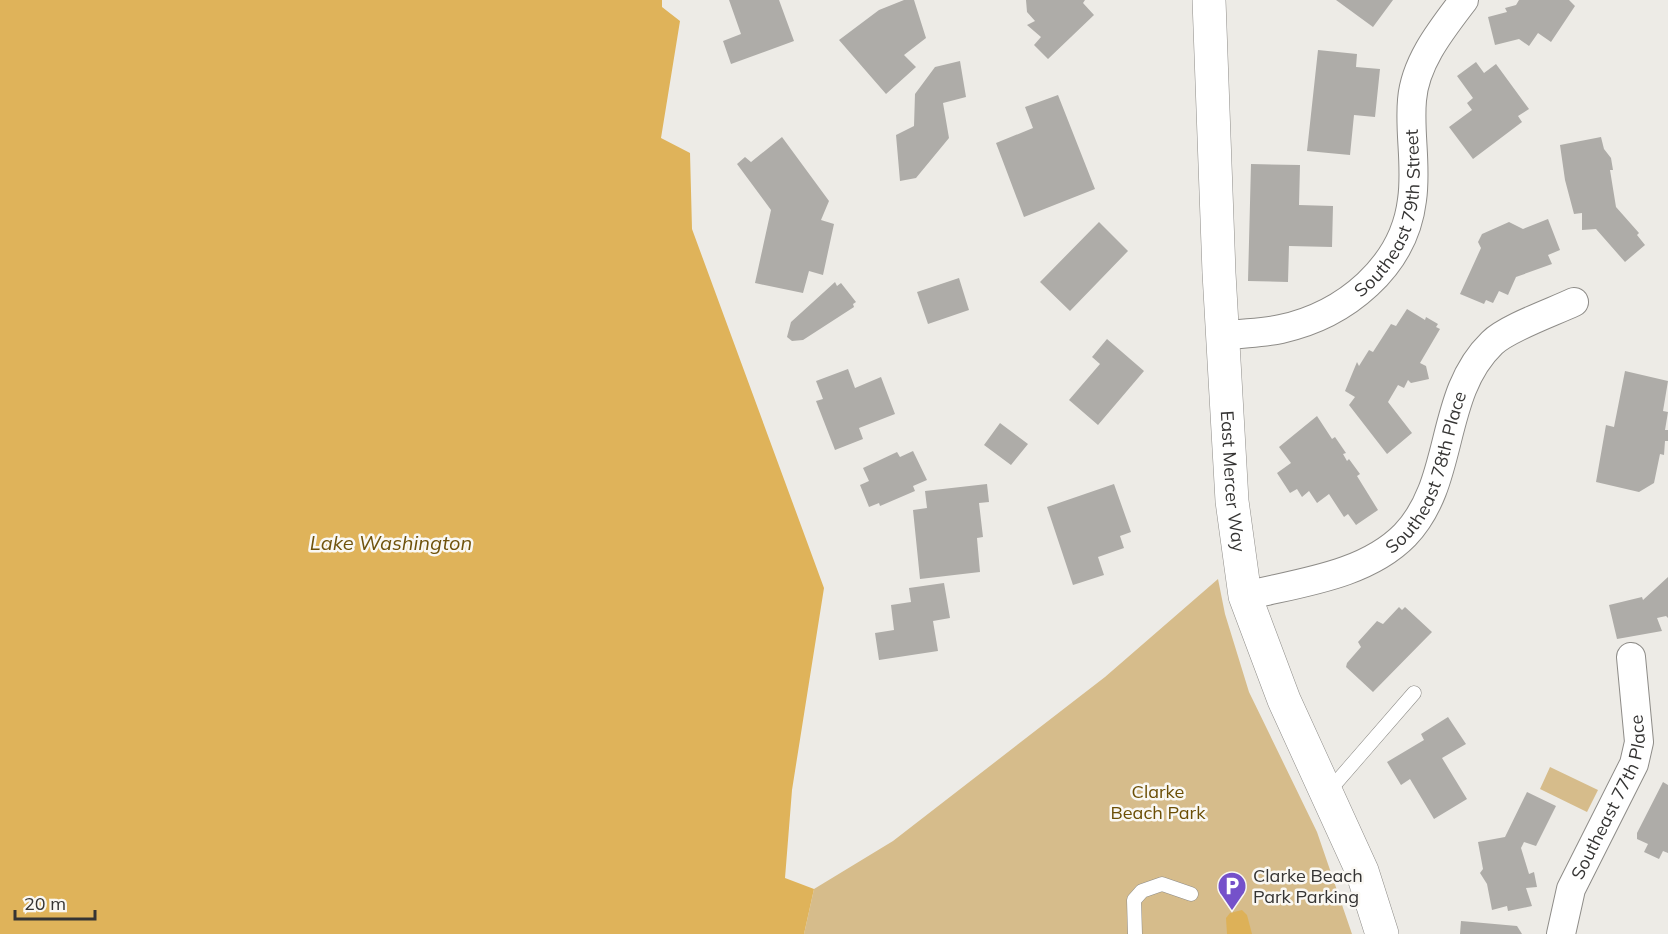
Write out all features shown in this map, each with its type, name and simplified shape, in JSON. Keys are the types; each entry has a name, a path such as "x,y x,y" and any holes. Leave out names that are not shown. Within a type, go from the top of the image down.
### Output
{"street":[{"name":"East Mercer Way","path":"1209,0 1232,501 1245,596 1279,689 1362,871 1382,934"},
{"name":"Southeast 79th Street","path":"1223,336 1282,328 1316,318 1362,291 1383,269 1400,241 1412,202 1415,165 1412,99 1418,75 1427,54 1464,0"},
{"name":"Southeast 78th Place","path":"1245,596 1360,565 1404,536 1430,497 1464,379 1478,358 1494,341 1574,302"},
{"name":"Southeast 77th Place","path":"1561,934 1570,889 1634,764 1639,741 1631,657"}],"lane":[{"path":"1327,794 1414,693"},
{"path":"1135,934 1134,900 1142,891 1162,884 1191,894"}],"green space":[{"name":"Clarke Beach Park","path":"1218,579 1225,614 1249,692 1317,832 1352,934 804,934 814,889 893,841 1105,677"},
{"path":"1550,767 1598,790 1587,812 1540,789"}],"shaded area":[{"path":"1242,910 1247,915 1252,934 1227,934 1226,918 1230,913"}],"water":[{"name":"Lake Washington","path":"0,0 662,0 662,7 680,21 661,138 690,153 692,229 824,588 792,790 785,878 814,889 804,934 0,934"}],"building":[{"path":"729,0 779,0 794,41 731,64 723,41 741,34"},
{"path":"904,0 914,0 926,38 904,55 916,67 886,94 839,40 879,10"},
{"path":"1026,0 1085,0 1083,3 1094,15 1048,59 1034,45 1041,37 1027,25 1035,21 1027,12"},
{"path":"1336,0 1393,0 1373,27"},
{"path":"1519,0 1569,0 1575,6 1551,42 1538,33 1529,46 1519,39 1495,45 1488,17 1507,12 1505,8 1516,5"},
{"path":"1318,50 1357,54 1356,67 1380,69 1375,117 1354,115 1350,155 1307,151"},
{"path":"960,61 966,97 943,103 949,138 916,178 900,181 896,135 914,126 915,94 935,67"},
{"path":"1476,62 1484,73 1496,64 1529,109 1518,116 1522,122 1473,159 1449,127 1472,110 1467,103 1473,98 1457,76"},
{"path":"1058,95 1095,189 1024,217 996,143 1033,128 1025,107"},
{"path":"782,137 829,201 821,220 834,224 823,275 809,271 803,293 755,283 771,210 737,164 745,157 751,162"},
{"path":"1601,137 1604,149 1611,158 1613,170 1610,170 1616,207 1639,233 1637,235 1645,245 1625,262 1596,229 1582,230 1582,213 1574,214 1565,180 1560,145"},
{"path":"1251,164 1300,165 1299,205 1333,206 1332,247 1289,246 1288,282 1248,281"},
{"path":"1548,219 1560,250 1548,255 1552,264 1516,277 1508,295 1499,291 1493,303 1486,300 1484,304 1460,294 1481,248 1478,242 1482,234 1509,222 1523,229"},
{"path":"1099,222 1128,251 1070,311 1040,282"},
{"path":"959,278 969,310 928,324 917,292"},
{"path":"835,282 837,286 841,283 856,302 853,304 854,307 803,340 792,341 787,337 791,322"},
{"path":"1407,309 1425,320 1426,317 1438,324 1436,327 1440,329 1420,363 1426,366 1429,379 1411,383 1408,380 1404,388 1398,385 1388,402 1412,433 1387,454 1349,405 1355,397 1345,391 1357,362 1359,366 1369,350 1373,352 1391,324 1396,326"},
{"path":"1107,339 1144,371 1098,425 1069,400 1100,364 1092,357"},
{"path":"848,369 855,388 881,377 895,414 859,428 863,439 835,450 816,401 823,399 816,381"},
{"path":"1625,371 1668,381 1663,411 1668,412 1665,430 1668,430 1668,441 1665,441 1664,455 1660,454 1654,483 1639,492 1596,482 1606,425 1614,427"},
{"path":"1317,416 1332,439 1335,437 1346,453 1343,454 1347,461 1349,459 1360,474 1357,476 1378,510 1356,525 1348,514 1344,517 1329,494 1317,503 1309,491 1302,497 1297,489 1290,493 1277,473 1291,463 1279,447"},
{"path":"1000,423 1028,444 1011,465 984,445"},
{"path":"913,451 927,480 913,486 915,491 880,506 879,503 869,507 860,485 869,481 863,468 897,452 900,457"},
{"path":"987,484 989,502 979,503 983,537 977,538 980,572 920,579 913,510 927,508 925,491"},
{"path":"1114,484 1131,532 1120,536 1124,548 1098,557 1104,575 1073,585 1047,507"},
{"path":"1668,577 1668,618 1666,616 1657,618 1662,631 1617,639 1609,605 1642,597 1643,600"},
{"path":"944,583 950,618 933,621 938,651 879,660 875,633 894,630 891,605 911,602 909,588"},
{"path":"1399,607 1402,610 1405,607 1432,632 1373,692 1346,667 1347,663 1361,647 1358,642 1377,621 1383,624"},
{"path":"1448,717 1466,744 1442,758 1467,799 1434,819 1410,779 1401,785 1387,762 1424,740 1421,734"},
{"path":"1663,782 1668,785 1668,853 1663,851 1659,859 1644,852 1648,844 1637,839 1637,833"},
{"path":"1527,792 1556,806 1536,846 1524,842 1521,848 1529,874 1534,872 1537,887 1526,888 1532,906 1508,911 1507,906 1492,910 1487,884 1480,873 1483,869 1478,842 1505,837"},
{"path":"1461,921 1517,926 1522,934 1460,934"}],"place":[{"name":"Clarke Beach Park Parking","path":"1232,912"}]}
